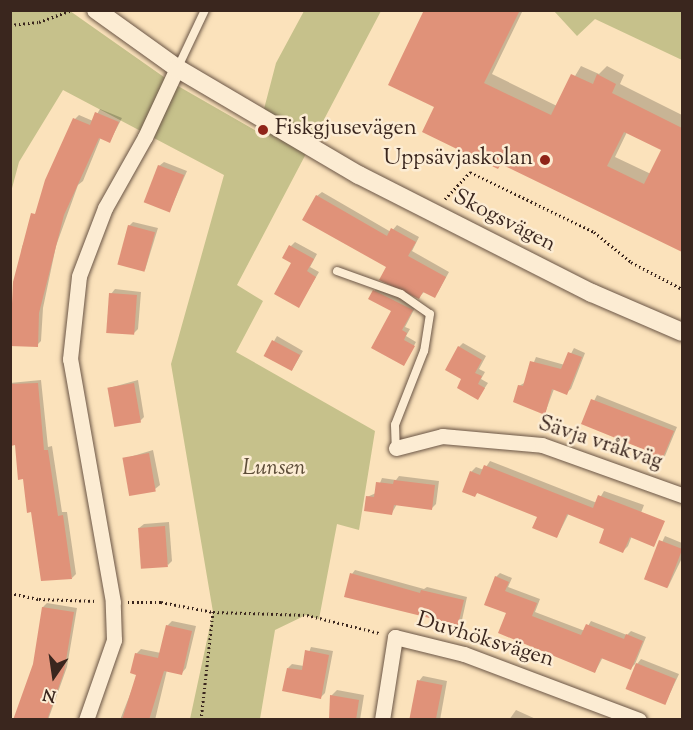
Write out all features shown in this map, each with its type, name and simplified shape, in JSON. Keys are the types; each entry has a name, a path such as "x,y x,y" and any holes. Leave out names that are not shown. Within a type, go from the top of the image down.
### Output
{"street":[{"name":"Skogsvägen","path":"96,10 177,68 432,213 592,293 682,332"},
{"path":"86,720 114,640 113,602 70,359 79,276 105,208 145,137 177,68"},
{"name":"Sävja vråkväg","path":"396,448 442,436 542,445 682,495"},
{"name":"Duvhöksvägen","path":"382,720 395,637 464,654 639,720"}],"lane":[{"path":"177,68 205,10"},
{"path":"337,271 401,294 430,314 424,351 405,389 395,425 396,448"}],"path":[{"path":"10,25 39,22 72,10"},
{"path":"432,213 470,172 594,232 631,261 682,290"},
{"path":"10,593 39,599 161,602 213,612 307,615 395,637"},
{"path":"201,720 213,612"}],"green space":[{"name":"Lunsen","path":"11,11 70,11 171,82 258,132 276,63 304,11 381,11 237,285 263,301 236,352 375,431 359,530 337,524 319,619 306,615 275,630 260,719 190,719 213,612 171,364 224,175 63,90 19,162 11,192"},
{"path":"554,11 682,11 682,60 595,19 577,36"}],"building":[{"name":"Uppsävjaskolan","path":"424,10 520,10 484,83 551,115 571,74 593,84 597,74 616,84 612,93 682,128 682,252 501,164 498,169 422,132 434,107 388,85","holes":["624,132 661,150 644,184 607,166"]},
{"path":"95,112 119,122 110,143 99,138 64,215 39,313 38,347 10,346 13,282 31,213 35,214 45,180 73,118 90,125"},
{"path":"158,165 184,175 170,212 144,202"},
{"path":"316,195 387,236 391,228 416,242 408,256 446,277 435,298 423,292 419,299 379,280 386,267 302,220"},
{"path":"128,225 155,232 144,272 117,265"},
{"path":"289,245 314,259 307,271 316,277 299,308 274,294 291,263 282,258"},
{"path":"373,290 413,310 402,330 407,333 404,340 415,346 404,366 371,348 391,311 368,299"},
{"path":"109,293 137,295 134,335 106,333"},
{"path":"272,340 300,355 292,371 264,356"},
{"path":"458,346 482,360 475,373 482,376 478,384 485,388 478,400 457,388 461,379 445,370"},
{"path":"568,352 582,357 567,395 552,389 545,415 513,402 518,385 523,386 530,361 561,369"},
{"path":"38,383 44,450 48,450 58,516 63,515 72,579 41,581 31,512 27,513 23,479 18,480 15,445 11,446 10,384"},
{"path":"134,383 141,422 114,427 107,388"},
{"path":"591,399 674,431 661,462 648,456 650,452 581,424"},
{"path":"149,453 156,491 129,496 122,458"},
{"path":"484,465 593,508 598,495 665,521 654,547 630,537 623,553 599,543 604,529 567,514 557,538 532,528 537,517 477,493 475,497 462,492 470,471 480,475"},
{"path":"394,480 435,485 432,510 394,505 392,515 364,511 366,496 374,497 376,482 393,484"},
{"path":"165,526 168,567 141,569 138,528"},
{"path":"659,540 682,549 667,588 644,579"},
{"path":"350,573 420,593 421,590 464,600 458,625 344,597"},
{"path":"495,576 509,582 505,591 537,603 532,616 581,635 586,624 624,639 626,634 643,641 631,670 601,658 595,673 498,633 506,613 484,605"},
{"path":"42,607 74,612 64,672 47,720 13,720 33,664"},
{"path":"166,625 192,631 182,675 164,671 149,720 122,720 136,675 130,673 135,653 158,658"},
{"path":"305,650 329,655 321,699 282,691 287,668 302,670"},
{"path":"636,663 676,679 665,705 626,689"},
{"path":"417,680 443,685 436,720 409,720"},
{"path":"330,695 359,700 356,720 329,720"}],"place":[{"name":"Fiskgjusevägen","path":"263,130"},
{"name":"Uppsävjaskolan","path":"545,160"}]}
